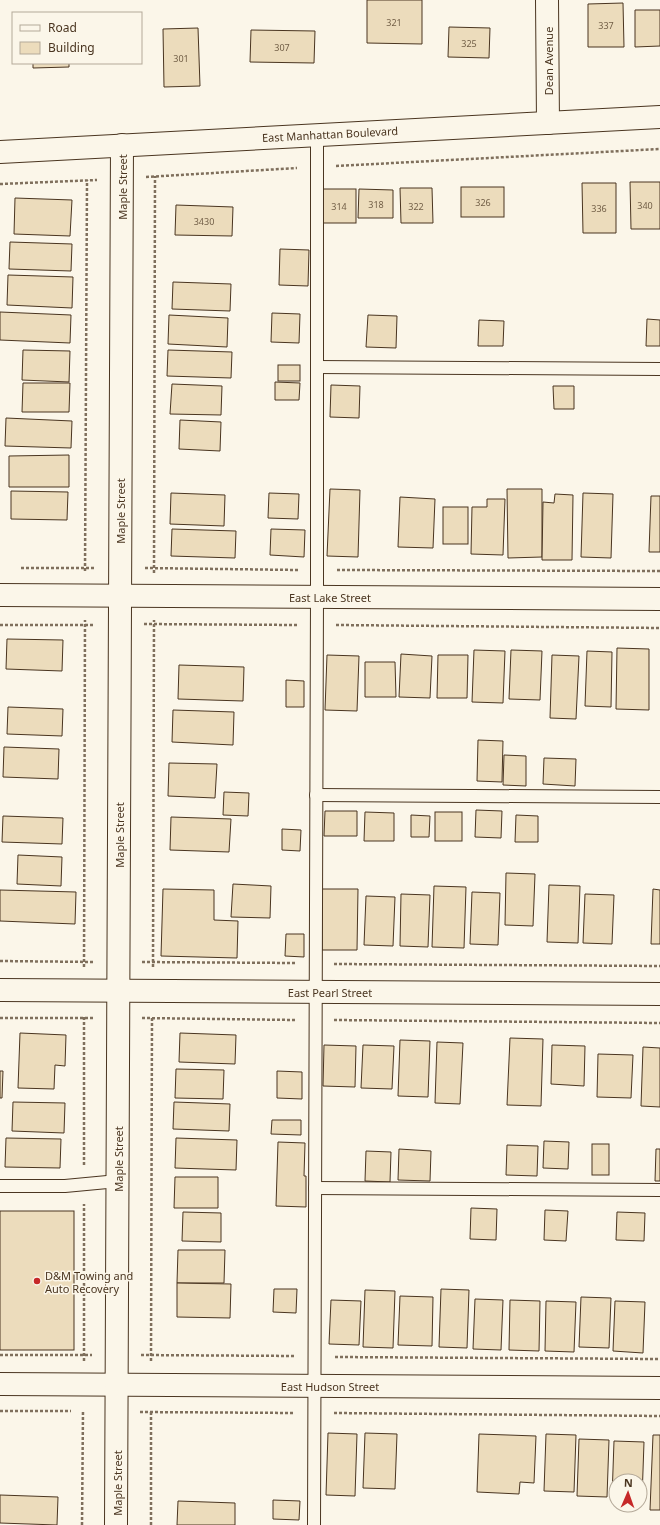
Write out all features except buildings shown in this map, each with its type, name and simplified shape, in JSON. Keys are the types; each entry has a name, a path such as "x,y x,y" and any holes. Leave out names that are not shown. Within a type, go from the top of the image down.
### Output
{"street":[{"name":"Dean Avenue","path":"547,0 548,123"},
{"name":"East Manhattan Boulevard","path":"0,152 660,117"},
{"name":"Maple Street","path":"116,1525 122,145"},
{"name":"East Lake Street","path":"0,595 660,599"},
{"name":"East Pearl Street","path":"0,990 660,994"},
{"name":"East Hudson Street","path":"0,1384 660,1388"}],"lane":[{"path":"314,1525 315,992 318,597 317,135"},
{"path":"317,367 660,369"},
{"path":"316,794 660,797"},
{"path":"0,1186 65,1186 118,1181"},
{"path":"315,1188 660,1190"}],"path":[{"path":"151,1525 155,176"},
{"path":"82,1525 84,1384 87,180"}],"place":[{"name":"D&M Towing and Auto Recovery","path":"37,1281"}]}
